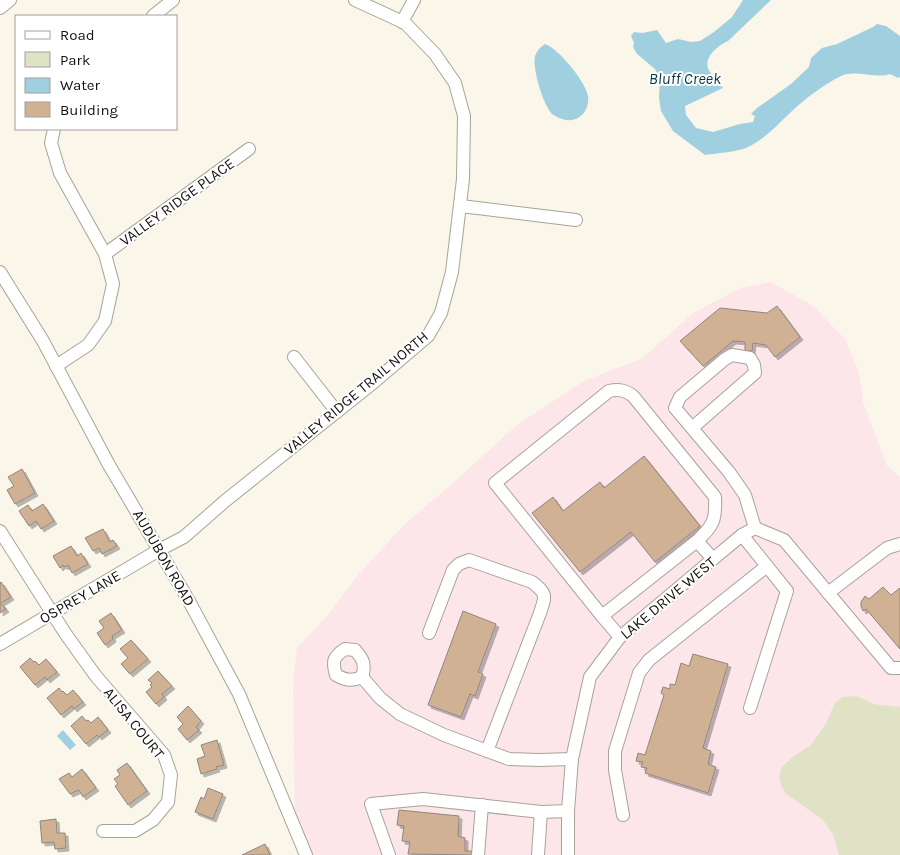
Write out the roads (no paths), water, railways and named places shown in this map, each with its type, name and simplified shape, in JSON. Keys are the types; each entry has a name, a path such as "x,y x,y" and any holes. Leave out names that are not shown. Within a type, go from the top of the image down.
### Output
{"street":[{"path":"0,8 10,0"},
{"path":"154,15 173,0"},
{"name":"VALLEY RIDGE TRAIL NORTH","path":"159,550 184,537 225,501 337,412 428,336 441,313 452,272 463,179 464,116 455,83 435,54 405,23 355,0"},
{"path":"402,22 414,0"},
{"path":"54,130 50,143 60,173 105,254 113,284 105,321 88,345 56,366"},
{"name":"VALLEY RIDGE PLACE","path":"105,254 249,149"},
{"path":"461,206 576,220"},
{"name":"AUDUBON ROAD","path":"2,281 42,341 109,465 189,601 239,694 306,855"},
{"path":"692,428 755,373 754,365 750,358 732,356 725,359 680,397 675,408 692,428 730,472 744,496 755,528 784,540 891,668 900,668"},
{"path":"294,357 337,412"},
{"path":"602,616 698,541 709,530 714,520 716,508 715,497 633,396 626,391 618,389 609,392 495,483 602,616 620,637"},
{"name":"LAKE DRIVE WEST","path":"568,855 568,811 572,759 590,677 620,637 712,560 755,528"},
{"name":"ALISA COURT","path":"0,531 64,633 95,675 164,754 172,775 168,802 153,820 136,831 103,831"},
{"path":"742,536 788,591 750,708"},
{"path":"698,541 712,560"},
{"path":"828,594 887,548 900,544"},
{"name":"OSPREY LANE","path":"0,644 159,550"},
{"path":"429,633 453,570 459,564 469,560 532,582 539,588 545,598 488,751"},
{"path":"623,815 615,770 615,752 639,673 649,660 767,566"},
{"path":"362,677 380,698 400,714 444,735 509,759 572,759"},
{"path":"388,855 371,804 423,799 541,812 568,811"},
{"path":"478,855 482,805"},
{"path":"538,855 541,812"}],"water":[{"name":"Bluff Creek","path":"743,0 771,0 728,41 719,46 709,58 707,62 710,72 723,88 685,106 686,115 696,128 713,132 753,122 755,116 751,114 791,84 809,67 811,58 822,48 837,44 877,24 886,26 900,36 900,77 898,78 890,74 853,73 841,76 809,97 756,143 741,150 705,155 673,131 661,111 659,98 660,79 655,69 637,54 633,47 634,43 631,36 634,32 642,33 657,30 666,43 678,39 691,42 700,41 732,17"},
{"path":"545,44 564,59 577,74 586,90 588,96 587,108 583,114 575,119 564,120 552,114 542,95 534,62 537,52"},
{"path":"63,730 76,745 70,750 57,736"}]}
